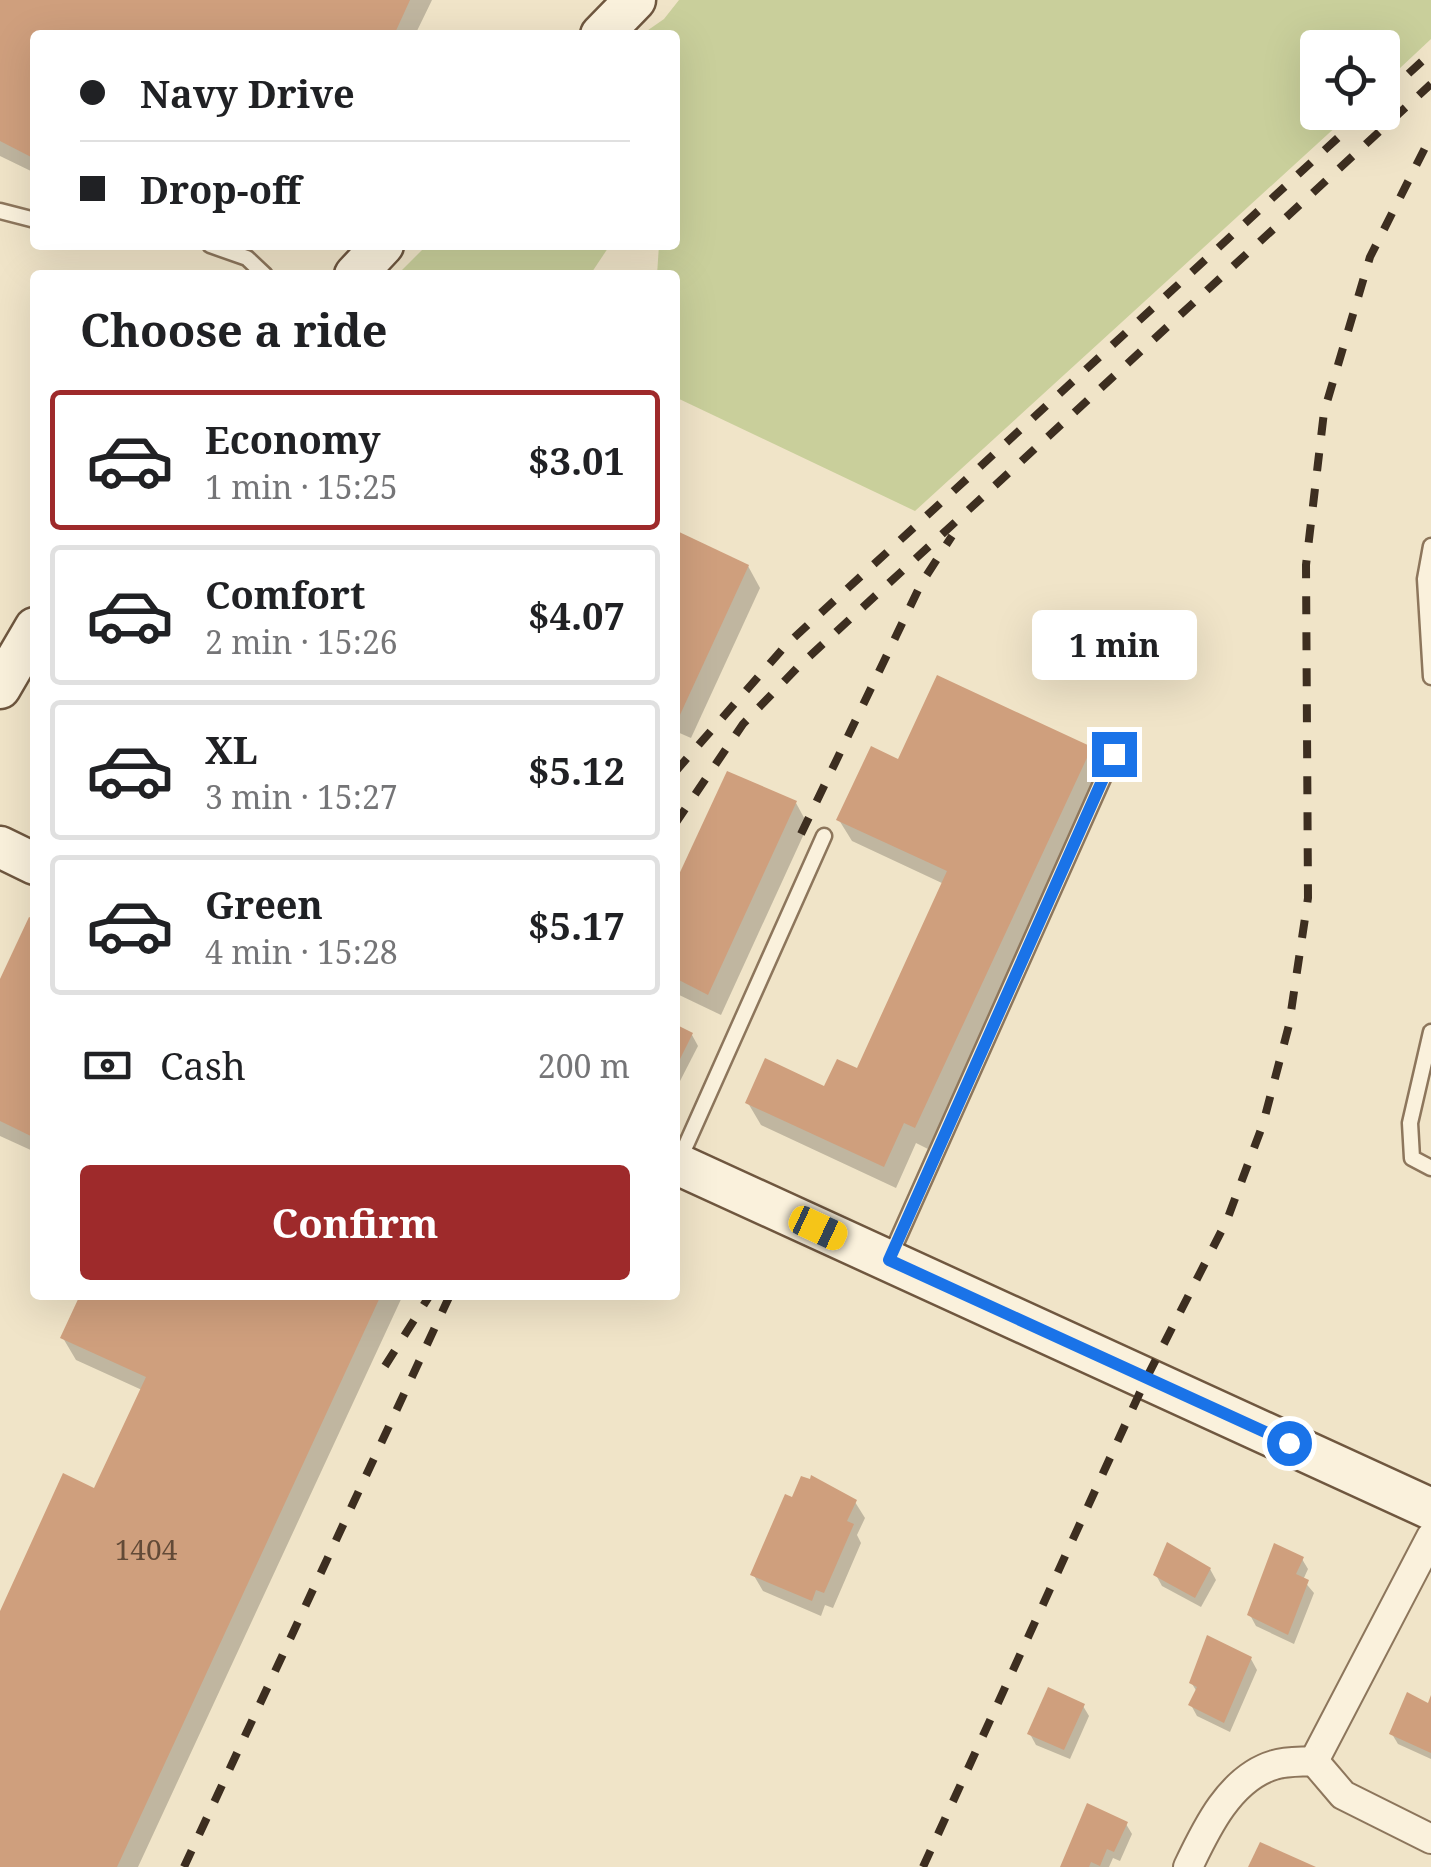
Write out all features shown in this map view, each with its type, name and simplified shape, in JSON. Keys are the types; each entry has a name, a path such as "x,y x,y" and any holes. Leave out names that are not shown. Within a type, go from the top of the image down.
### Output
{"street":[{"path":"606,30 634,0"},
{"path":"361,270 379,250"},
{"path":"0,848 30,862"},
{"path":"680,1165 1431,1509"},
{"path":"1314,1761 1431,1537"},
{"path":"1314,1761 1343,1795 1431,1839"},
{"path":"1188,1867 1208,1825 1238,1788 1274,1764 1314,1761"}],"lane":[{"path":"0,212 30,219"},
{"path":"225,250 248,258 260,270"},
{"path":"1431,546 1425,579 1431,678"},
{"path":"889,1260 1114,754"},
{"path":"680,1154 824,836"},
{"path":"1431,1032 1410,1123 1412,1158 1431,1168"}],"green space":[{"path":"679,0 1431,0 1431,39 1400,68 1400,30 1300,30 1300,130 1332,130 915,511 680,399 680,270 657,270 659,250 680,250 680,30 648,30 664,19"},
{"path":"422,250 607,250 593,270 402,270"}],"building":[{"path":"0,0 410,0 396,30 30,30 30,156 0,141"},
{"path":"680,532 749,565 680,715"},
{"path":"937,675 1092,747 915,1128 904,1123 884,1167 745,1103 765,1058 824,1086 837,1059 857,1068 947,871 836,820 871,746 898,759"},
{"path":"727,771 797,801 708,995 680,981 680,872"},
{"path":"29,917 30,1136 0,1121 0,979"},
{"path":"680,1026 693,1033 680,1059"},
{"path":"78,1300 379,1300 117,1867 0,1867 0,1611 63,1473 94,1488 146,1377 60,1338"},
{"path":"811,1475 857,1500 847,1521 854,1524 824,1593 816,1590 812,1601 750,1575 785,1494 792,1497 801,1476 810,1479"},
{"path":"1167,1542 1211,1568 1195,1598 1153,1575"},
{"path":"1274,1543 1304,1557 1296,1574 1309,1580 1288,1635 1247,1615"},
{"path":"1207,1635 1252,1657 1224,1723 1188,1705 1197,1687 1189,1683"},
{"path":"1048,1687 1085,1704 1064,1750 1027,1734"},
{"path":"1407,1692 1428,1703 1431,1695 1431,1753 1389,1734"},
{"path":"1087,1803 1128,1822 1114,1852 1107,1849 1100,1866 1091,1862 1089,1867 1060,1867"},
{"path":"1260,1842 1316,1867 1248,1867"}],"railway":[{"path":"1400,81 1431,53"},
{"path":"680,817 743,724 799,666 1431,84"},
{"path":"680,766 786,645 1346,130"},
{"path":"923,1867 1147,1377 1227,1220 1263,1124 1289,1025 1308,898 1306,565 1324,412 1370,257 1431,136"},
{"path":"801,834 921,584 952,536"},
{"path":"385,1366 427,1300"},
{"path":"184,1867 448,1300"}],"route":[{"path":"1114,754 889,1260 1289,1443"}]}
